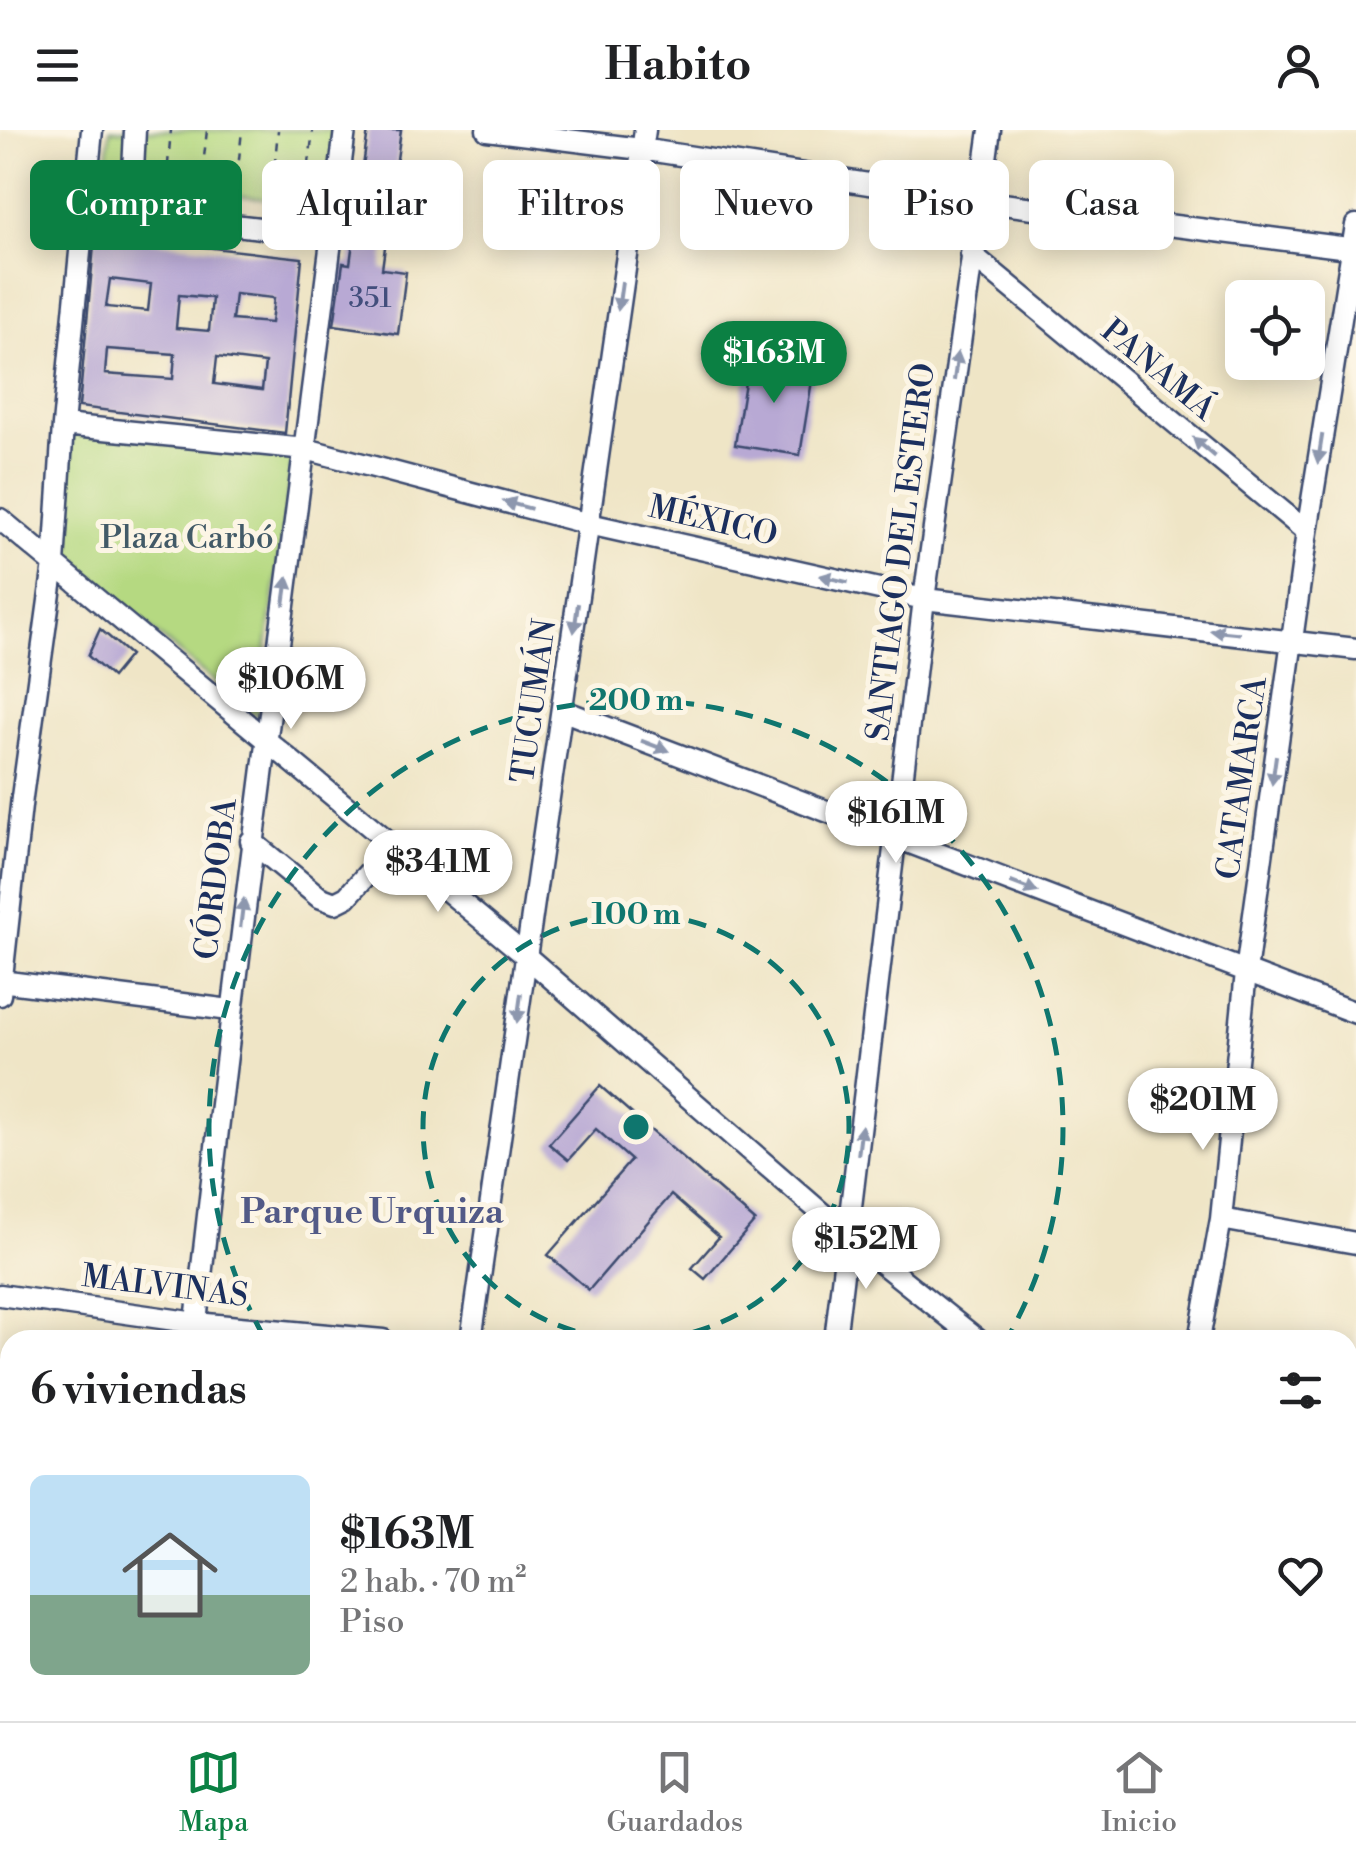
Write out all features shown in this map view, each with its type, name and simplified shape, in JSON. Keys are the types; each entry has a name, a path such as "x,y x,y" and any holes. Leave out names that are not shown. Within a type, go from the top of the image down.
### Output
{"street":[{"path":"89,160 92,130"},
{"path":"134,160 135,130"},
{"name":"CÓRDOBA","path":"341,160 344,130"},
{"path":"487,130 643,139 869,180"},
{"name":"SANTIAGO DEL ESTERO","path":"985,160 990,130"},
{"name":"TUCUMÁN","path":"472,1330 564,712 643,139"},
{"path":"1009,204 1354,249"},
{"name":"CATAMARCA","path":"1201,1330 1221,1219 1246,972 1306,532 1356,225"},
{"path":"81,250 54,564 1,985 230,1010"},
{"name":"CÓRDOBA","path":"195,1330 251,841 330,250"},
{"name":"SANTIAGO DEL ESTERO","path":"836,1330 924,599 971,250"},
{"name":"PANAMÁ","path":"970,254 1306,532"},
{"name":"MÉXICO","path":"63,424 306,448 589,524 924,599 1356,649"},
{"path":"0,519 394,845 848,1236 966,1330"},
{"path":"564,712 1356,1013"},
{"path":"251,841 319,897 336,903 394,845"},
{"path":"1221,1219 1356,1244"},
{"name":"MALVINAS","path":"0,1295 190,1330"}],"path":[{"path":"169,160 171,130"},
{"path":"204,160 207,130"},
{"path":"239,160 242,130"},
{"path":"275,160 278,130"},
{"path":"309,160 312,130"}],"green space":[{"path":"110,130 338,130 335,160 262,160 262,198 242,196 242,160 107,160"},
{"name":"Plaza Carbó","path":"72,427 293,457 257,717 59,553"}],"building":[{"path":"368,130 401,130 397,160 364,160"},
{"path":"94,250 230,250 302,258 285,433 79,407","holes":["110,279 151,284 148,311 106,307","235,294 274,298 271,323 232,320","179,295 212,298 209,331 176,328","107,349 175,354 173,379 105,374","217,357 265,363 262,390 214,384"]},
{"path":"352,250 385,250 382,269 406,272 398,334 334,325 343,263 350,264"},
{"path":"749,357 814,368 800,455 735,445"},
{"path":"100,629 130,655 112,677 88,656"},
{"path":"600,1086 755,1221 705,1279 692,1268 719,1237 671,1195 589,1290 548,1255 631,1160 596,1129 568,1160 549,1144"}],"district":[{"name":"Parque Urquiza","path":"372,1212"}]}
